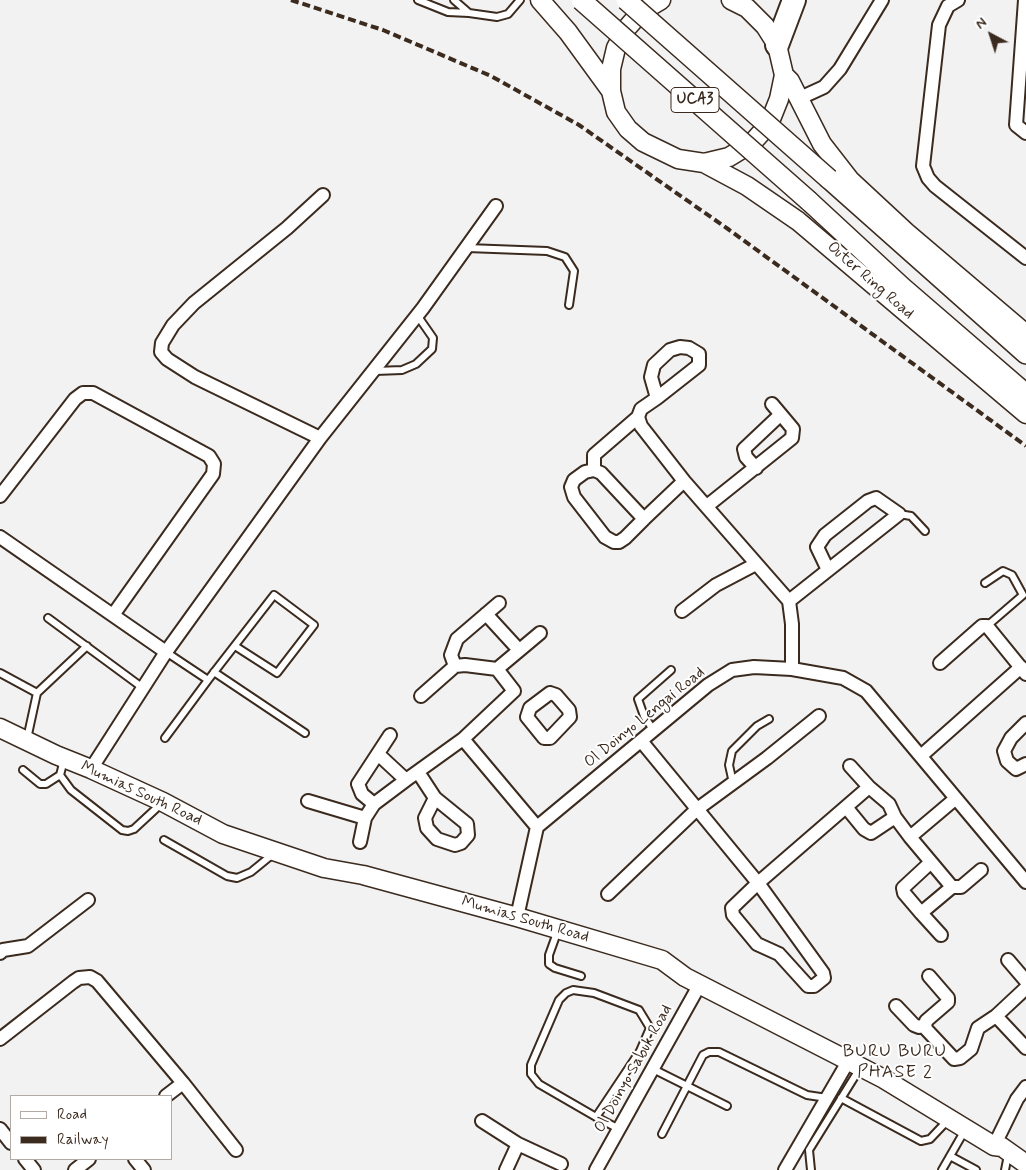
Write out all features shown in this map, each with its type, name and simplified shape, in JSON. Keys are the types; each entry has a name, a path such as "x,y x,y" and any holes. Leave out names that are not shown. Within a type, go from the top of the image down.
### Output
{"highway":[{"path":"777,45 794,0"}],"main road":[{"name":"Outer Ring Road","path":"540,0 568,32 611,91"},
{"name":"Outer Ring Road","path":"582,0 809,201 902,287 1026,394"},
{"name":"UCA3","path":"626,0 1026,354"},
{"name":"Outer Ring Road","path":"661,0 641,12 626,28 616,48 612,62 611,91 616,112 628,129 642,142 678,159 704,163 747,186 819,237 1026,414"},
{"name":"Outer Ring Road","path":"704,163 729,157 752,143 769,124 779,100 784,75 777,45 765,26 753,14 731,0"},
{"path":"784,75 800,98 822,144 850,180 906,232 1026,334"},
{"name":"Mumias South Road","path":"0,728 27,741 62,767 91,769 163,802 223,834 324,868 363,875 517,917 662,960 685,976 855,1063 949,1120 966,1128 1002,1156 1026,1164"}],"street":[{"path":"800,98 824,87 840,69 882,0"},
{"path":"958,0 948,6 938,25 923,166 928,178 936,186 1026,258"},
{"path":"1023,1 1016,125 1026,133"},
{"path":"320,438 195,377 167,359 161,352 162,343 172,325 194,303 287,228 323,195"},
{"path":"91,769 166,652 320,438 418,315 496,206"},
{"path":"0,496 75,399 84,393 93,393 209,456 214,464 213,474 113,615"},
{"path":"594,470 594,455 638,417 641,409 657,398"},
{"path":"708,506 792,438 793,429 772,404"},
{"path":"756,468 746,458 744,449 780,415"},
{"path":"638,417 641,426 684,481 790,601 792,669"},
{"path":"644,520 601,473 594,470 585,472 574,480 571,487 574,497 605,537 614,542 619,542 644,520 684,481"},
{"path":"790,601 899,514 876,498 868,501 825,535 818,547 828,570"},
{"path":"0,537 166,652"},
{"path":"682,612 716,585 756,564"},
{"path":"455,666 451,655 457,639 499,603"},
{"path":"486,614 518,650"},
{"path":"922,755 1023,670 987,626 982,626 940,663"},
{"path":"497,669 540,633"},
{"path":"421,696 455,666 465,665 497,669 530,708"},
{"name":"Ol Doinyo Lengai Road","path":"537,827 642,742 708,685 732,670 754,667 792,669 843,678 861,687 922,755 955,799 1026,882"},
{"path":"360,842 365,818 374,804 463,739 514,691"},
{"path":"608,894 696,810 819,716"},
{"path":"1026,723 1012,738 1004,751 1007,761 1016,769 1026,764"},
{"path":"374,804 362,794 358,784 390,735"},
{"path":"463,739 537,827 517,917"},
{"path":"642,742 696,810 758,883 823,973 824,978 814,986 804,984 779,954 757,944 733,915 734,904 758,883 869,787"},
{"path":"378,754 406,780"},
{"path":"850,766 869,787 885,798 895,817 910,837 952,887"},
{"path":"418,772 434,798"},
{"path":"910,837 955,799"},
{"path":"308,801 365,818"},
{"path":"846,807 868,832 875,831 895,817"},
{"path":"930,863 903,888 904,893 941,935"},
{"path":"921,913 952,887 962,887 981,870"},
{"path":"1,950 28,946 88,900"},
{"path":"1008,960 1026,981"},
{"path":"896,1006 914,1025 919,1027 924,1025 948,1002 948,998 930,976"},
{"path":"2,1034 79,978 90,977 97,981 183,1083 236,1150"},
{"name":"Ol Doinyo Sabuk Road","path":"596,1170 700,984"},
{"path":"924,1025 927,1032 954,1059 960,1058 972,1048 978,1028 996,1016 1026,988"},
{"path":"996,1016 1026,1048"},
{"path":"785,1170 827,1098 855,1063"},
{"path":"167,1095 183,1083"},
{"path":"1002,1156 1017,1100 1026,1087"},
{"path":"482,1121 518,1144 561,1164"},
{"path":"0,1129 10,1142"},
{"path":"506,1170 518,1144"},
{"path":"26,1160 34,1170"},
{"path":"75,1170 88,1160"},
{"path":"136,1160 144,1170"}],"lane":[{"path":"418,0 448,12 503,17 520,0"},
{"path":"454,0 469,13"},
{"path":"467,248 547,251 565,257 574,271 569,306"},
{"path":"374,371 402,370 416,364 432,349 433,338 418,315"},
{"path":"899,514 911,516 926,531"},
{"path":"985,583 1003,571 1012,575 1022,595 987,626"},
{"path":"165,738 214,672 274,595 314,625 277,673 235,646"},
{"path":"48,618 142,688"},
{"path":"27,741 37,693 87,646"},
{"path":"166,652 208,680"},
{"path":"654,731 644,716 638,699 671,670"},
{"path":"214,672 306,733"},
{"path":"0,673 37,693"},
{"path":"733,783 729,765 732,751 757,726 769,719"},
{"path":"23,770 40,784 46,784 62,767 71,790 122,830 134,829 163,802"},
{"path":"164,840 227,876 237,878 251,872 276,852"},
{"path":"558,929 549,955 549,964 555,968 581,976"},
{"path":"596,1117 640,1052 650,1028 639,1010 594,993 573,990 566,993 559,1000 531,1065 531,1074 539,1084 596,1117 619,1129"},
{"path":"662,1134 703,1055 709,1052 719,1052 807,1095 827,1098"},
{"path":"811,1170 809,1150 841,1098 855,1063"},
{"path":"653,1069 727,1106"},
{"path":"841,1098 921,1141 930,1139 949,1120"},
{"path":"942,1170 966,1128"},
{"path":"950,1156 976,1170"}],"railway":[{"path":"291,0 383,30 491,76 579,125 728,229 1026,446"}],"district":[{"name":"BURU BURU PHASE 2","path":"895,1062"}]}
